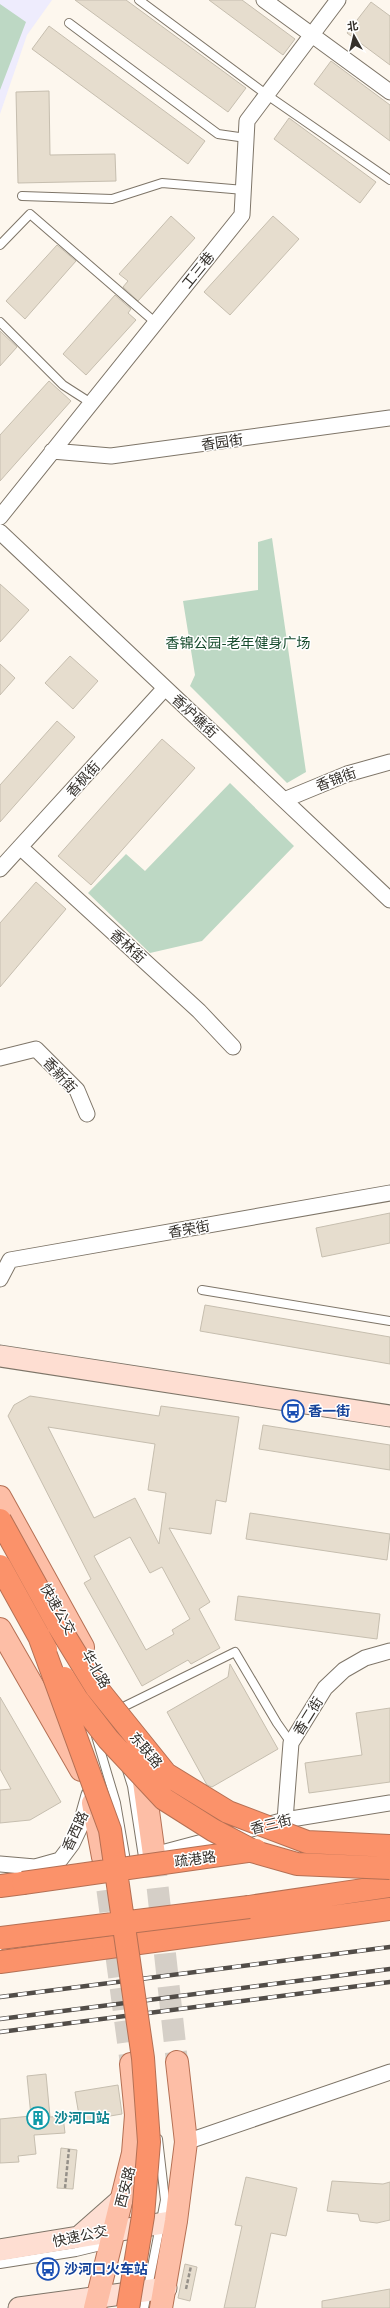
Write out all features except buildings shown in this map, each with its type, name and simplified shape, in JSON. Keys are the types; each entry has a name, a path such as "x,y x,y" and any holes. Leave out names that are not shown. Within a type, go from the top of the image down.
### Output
{"highway":[{"name":"东联路","path":"0,1520 58,1625 96,1686 166,1774 228,1812 307,1842 390,1846"},
{"name":"东联路","path":"2,1563 39,1636 77,1699 108,1739 164,1799 213,1830 255,1852 297,1864 390,1868"},
{"path":"39,1636 110,1830 143,2058 149,2142 143,2216 128,2308"},
{"name":"疏港路","path":"0,1886 390,1832"},
{"path":"0,1938 390,1886"},
{"path":"0,1962 390,1909"}],"main road":[{"name":"华北路","path":"0,1497 112,1715 142,1766 149,1856"},
{"path":"0,1629 76,1759 90,1788 103,1857"},
{"path":"161,2298 170,2215 186,2142 173,2063"},
{"name":"西安路","path":"96,2303 111,2238 130,2171 140,2065"}],"street":[{"path":"264,0 390,92"},
{"name":"工三巷","path":"0,517 242,215 247,122 338,0"},
{"name":"香园街","path":"52,451 111,456 390,418"},
{"name":"香炉礁街","path":"0,532 390,900"},
{"name":"香枫街","path":"2,864 20,847 165,688"},
{"name":"香锦街","path":"284,800 347,774 390,762"},
{"name":"香林街","path":"20,847 198,1011 233,1047"},
{"name":"香新街","path":"0,1058 36,1049 76,1090 87,1114"},
{"name":"香荣街","path":"0,1279 10,1260 390,1193"},
{"path":"0,1342 390,1401"},
{"path":"0,1356 390,1416"},
{"name":"香二街","path":"285,1820 292,1743 325,1688 344,1670 365,1658 390,1651"},
{"name":"香西路","path":"0,1864 35,1867 60,1860 72,1844 80,1827 90,1788"},
{"name":"香三街","path":"149,1856 285,1820 390,1803"},
{"path":"186,2142 390,2072"},
{"path":"80,2237 122,2199"},
{"path":"0,2250 80,2237 111,2238 170,2215"},
{"path":"19,2308 161,2298"}],"lane":[{"path":"139,0 267,95 390,180"},
{"path":"69,23 218,134 246,138"},
{"path":"22,196 112,199 162,183 244,190"},
{"path":"0,245 30,214 156,323"},
{"path":"0,322 63,385 91,403"},
{"path":"202,1290 390,1321"},
{"name":"快速公交","path":"0,1533 89,1692"},
{"name":"快速公交","path":"2,1563 55,1654"},
{"path":"112,1715 235,1652 277,1723 292,1743"},
{"path":"62,1667 95,1734 108,1770 116,1803 126,1861"},
{"path":"170,2215 180,2165 173,2063"},
{"path":"140,2065 165,2200 170,2215"},
{"name":"快速公交","path":"0,2264 76,2252 111,2238"}],"path":[{"path":"64,2188 69,2149"},
{"path":"161,2298 191,2266"}],"shaded area":[{"path":"0,0 52,0 27,35 0,114"}],"green space":[{"path":"0,4 26,22 0,90"},
{"name":"香锦公园-老年健身广场","path":"272,538 306,772 287,783 190,686 195,675 183,601 258,590 258,542"},
{"path":"230,783 294,846 202,941 150,953 88,893 126,854 145,871"}],"tunnel":[{"path":"154,1855 177,2062"},
{"path":"103,1857 131,2064"}],"railway":[{"path":"0,1997 390,1947"},
{"path":"0,2019 390,1969"},
{"path":"0,2032 390,1982"}],"place":[{"name":"香一街","path":"293,1411"},
{"name":"沙河口站","path":"38,2118"},
{"name":"沙河口火车站","path":"48,2269"}]}
